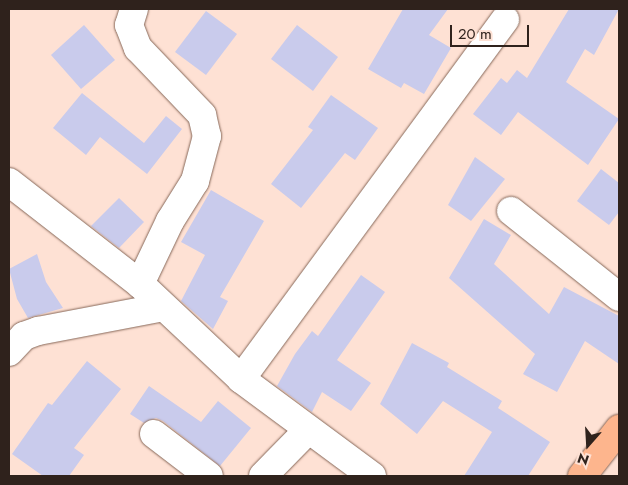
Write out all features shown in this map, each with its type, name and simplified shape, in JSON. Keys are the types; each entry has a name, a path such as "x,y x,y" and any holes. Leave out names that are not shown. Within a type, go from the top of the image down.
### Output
{"main road":[{"path":"582,476 619,429"}],"street":[{"path":"134,9 129,26 138,48 202,115 207,136 195,182 170,222 140,284"},
{"path":"241,380 505,20"},
{"path":"9,182 140,284 241,380 307,431 372,476"},
{"path":"511,211 619,297"},
{"path":"9,352 24,336 38,331 164,307"},
{"path":"263,476 307,431"},
{"path":"154,434 209,476"}],"building":[{"path":"403,9 448,9 429,35 451,48 424,94 404,83 401,88 368,69"},
{"path":"569,9 619,9 594,55 585,49 566,82 619,119 588,165 518,112 501,135 473,114 501,78 507,83 517,70 527,78"},
{"path":"206,11 237,34 206,75 175,52"},
{"path":"84,25 115,60 81,89 51,55"},
{"path":"297,25 338,57 313,91 271,59"},
{"path":"82,93 144,143 166,116 182,129 147,174 100,137 86,155 53,128"},
{"path":"331,95 378,128 355,160 345,153 301,208 271,184 313,130 308,127"},
{"path":"475,157 505,179 471,221 448,205"},
{"path":"601,169 619,183 619,212 609,225 577,201"},
{"path":"211,190 264,221 220,297 228,301 213,329 181,301 205,255 181,242"},
{"path":"119,198 144,222 119,248 91,226"},
{"path":"484,219 511,235 494,264 549,314 564,287 619,316 619,364 585,341 557,392 523,374 535,354 449,278"},
{"path":"37,254 46,282 63,308 28,318 17,299 9,269"},
{"path":"361,275 385,292 337,360 371,383 351,411 322,392 312,412 277,386 295,354 312,331 318,336"},
{"path":"412,343 449,363 447,367 502,401 498,408 550,442 528,476 464,476 492,432 443,401 417,434 380,404"},
{"path":"87,361 121,389 74,448 84,455 69,476 43,476 12,454 48,403 52,405"},
{"path":"149,386 201,422 218,401 251,428 220,466 163,421 156,418 144,423 130,414"}]}
